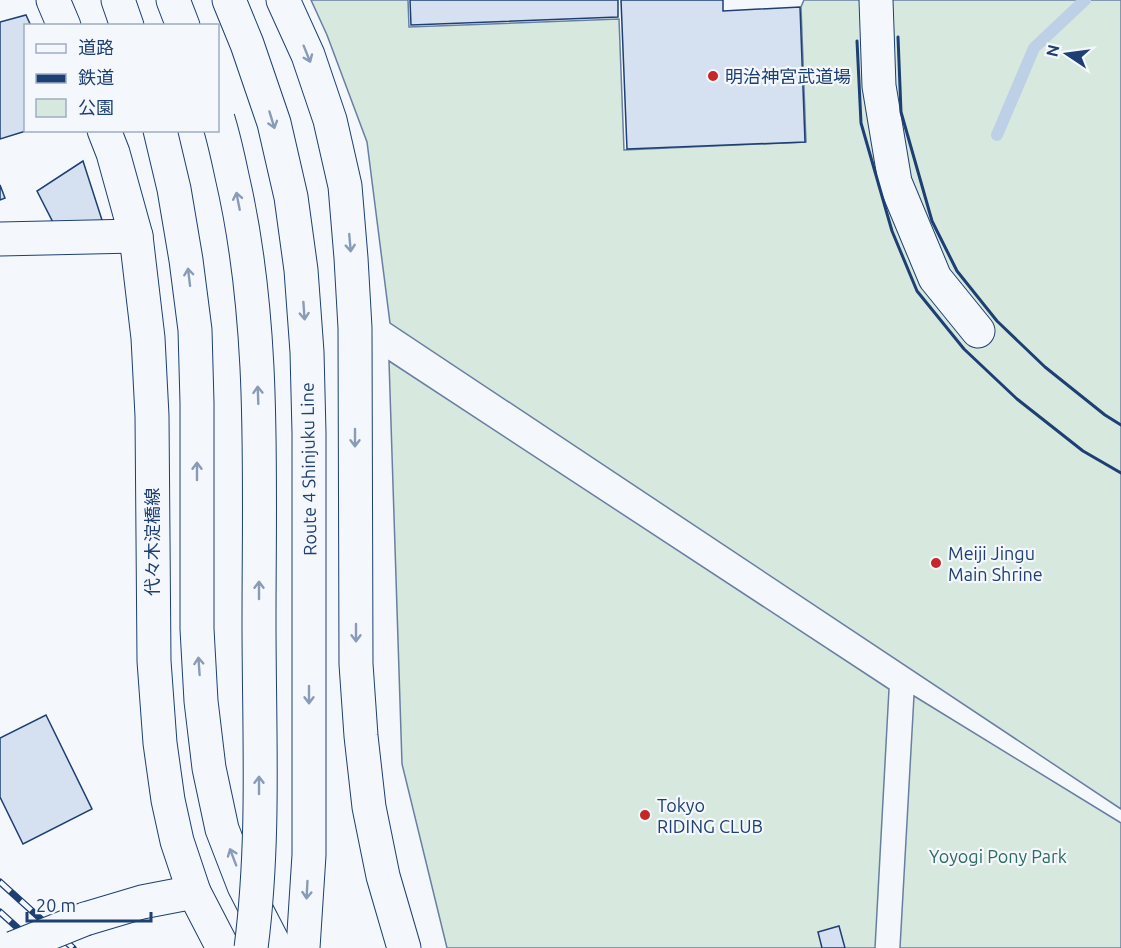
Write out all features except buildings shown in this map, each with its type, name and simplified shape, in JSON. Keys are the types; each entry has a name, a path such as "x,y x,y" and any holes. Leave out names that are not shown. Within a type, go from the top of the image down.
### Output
{"main road":[{"path":"53,0 63,24"},
{"path":"118,0 126,24"},
{"path":"173,0 182,24"},
{"name":"Route 4 Shinjuku Line","path":"229,0 274,123 291,197 301,270 307,352 309,445 309,855 303,948"},
{"path":"283,0 308,55 330,120 345,186 355,328 356,664 360,736 369,807 383,876 404,948"},
{"path":"876,0 879,86 895,182 935,278 978,331"},
{"path":"219,122 238,202 250,273 257,354 260,434 260,813 259,878 251,948"},
{"name":"代々木淀橋線","path":"105,132 113,153 136,236 148,338 151,405 153,650 160,743 168,800 177,841 194,892 223,948"},
{"path":"160,132 174,189 195,330 198,403 197,629 201,701 209,768 222,829 244,886 276,948"},
{"path":"0,239 136,236"},
{"path":"13,948 85,919 142,902 194,892"}],"green space":[{"name":"Meiji Jingu Main Shrine","path":"311,0 408,0 409,27 619,19 624,150 806,142 801,7 804,0 1121,0 1121,809 390,323 367,142 327,35"},
{"name":"Yoyogi Pony Park","path":"389,361 889,689 875,948 447,948 402,764"},
{"name":"Yoyogi Pony Park","path":"914,696 1121,823 1121,948 900,948"}],"waterway":[{"path":"997,135 1034,48 1085,0"}],"railway":[{"path":"0,882 73,948"},
{"path":"0,912 40,948"}],"wall":[{"path":"898,37 901,112 932,221 957,271 997,321 1045,367 1121,425"},
{"path":"857,41 861,123 892,231 917,291 964,349 1017,399 1083,451 1121,473"}],"place":[{"name":"明治神宮武道場","path":"713,76"},
{"name":"Meiji Jingu Main Shrine","path":"936,563"},
{"name":"Tokyo RIDING CLUB","path":"645,815"}]}
